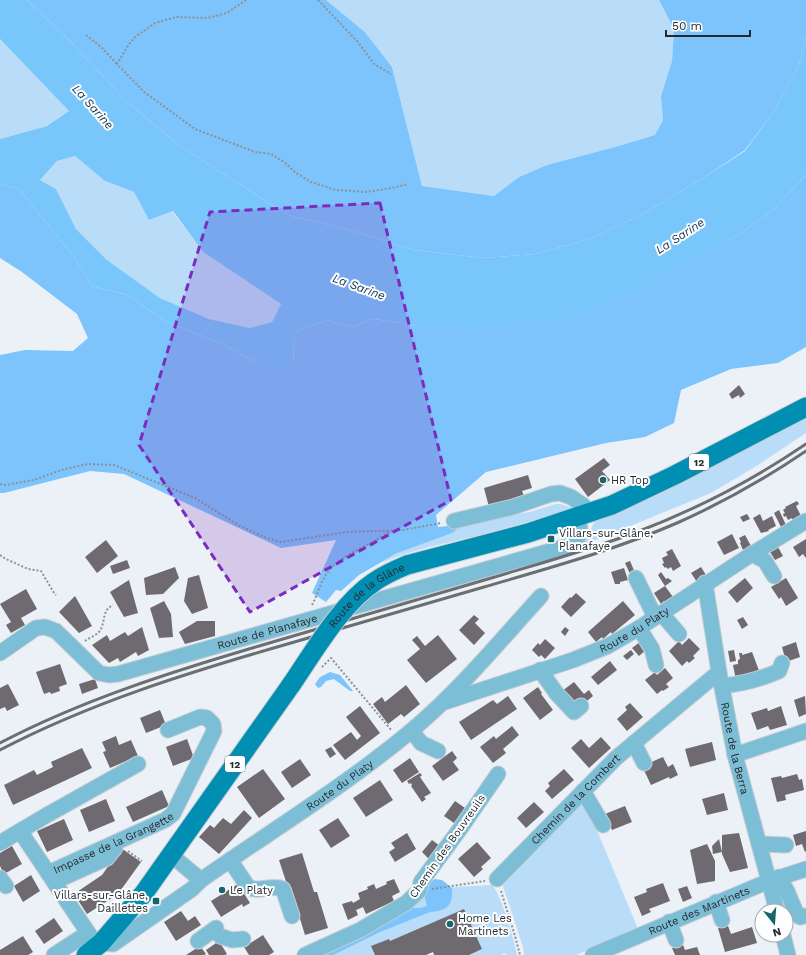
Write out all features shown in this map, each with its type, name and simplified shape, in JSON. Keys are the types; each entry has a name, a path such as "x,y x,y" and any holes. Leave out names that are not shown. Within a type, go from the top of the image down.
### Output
{"main road":[{"name":"Route de la Glâne","path":"93,944 144,893 341,614 355,598 372,583 406,565 528,533 580,512 612,504 644,490 806,407"}],"street":[{"path":"454,521 513,507 551,494 560,493 571,497 580,512"},
{"name":"Route de Planafaye","path":"0,653 36,628 45,627 56,631 99,673 109,676 118,674 568,546 576,542 580,535 580,512"},
{"name":"Route du Platy","path":"444,702 573,660 608,646 639,628 705,583 806,521"},
{"path":"752,554 765,561 774,576"},
{"path":"636,578 658,615 679,634"},
{"name":"Route de la Berra","path":"705,583 735,755 759,844 774,879 776,903"},
{"name":"Route du Platy","path":"93,944 113,944 192,889 201,880 300,814 385,752 412,731 444,702 541,596"},
{"path":"639,628 652,649 656,665"},
{"path":"721,679 739,684 771,675 779,671 782,663"},
{"path":"540,670 557,694 574,712 582,706"},
{"name":"Chemin de la Combert","path":"497,879 616,758 721,679"},
{"name":"Impasse de la Grangette","path":"51,878 173,814 214,731 213,724 207,718 200,716 168,730"},
{"path":"412,731 422,743 438,751"},
{"path":"735,755 806,731"},
{"path":"634,743 644,763"},
{"path":"0,843 138,764"},
{"name":"Chemin des Bouvreuils","path":"305,955 360,930 406,903 419,891 421,882 498,774"},
{"path":"583,791 604,825"},
{"name":"Impasse de la Grangette","path":"20,831 93,944"},
{"path":"759,844 786,845"},
{"path":"51,878 107,858 115,848"},
{"path":"171,855 201,880"},
{"path":"230,860 248,887 252,890 279,887 284,889 292,916"},
{"name":"Route des Martinets","path":"593,955 716,902 774,879 806,869"},
{"path":"774,879 787,891 797,915 800,917 804,916"},
{"path":"716,902 722,920"},
{"path":"669,922 676,940"},
{"path":"198,940 218,932 232,940 243,939"},
{"path":"785,943 788,955"},
{"path":"54,955 93,944"}],"path":[{"path":"117,64 135,37 155,23 176,17 206,18 227,13 246,0"},
{"path":"318,0 358,42 374,64 390,74"},
{"path":"86,35 102,48 144,92 195,129 255,152 271,154 284,162 296,173 311,182 336,190 366,192 408,184"},
{"path":"0,484 5,485 34,480 61,470 88,464 114,465 195,498 240,526 264,537 281,542 347,532 403,530 454,521"},
{"path":"303,622 315,600 321,582 329,570 347,556 378,540 391,530"},
{"path":"0,555 6,560 28,569 41,571 56,595"},
{"path":"80,655 86,650 84,647 86,640 98,634 101,629 106,610 113,605"},
{"path":"321,668 331,658 395,735"},
{"path":"134,854 142,861"},
{"path":"419,891 497,879 520,955"}],"highlighted area":[{"path":"380,203 451,500 250,612 139,445 210,212"}],"shaded area":[{"path":"27,0 326,0 365,32 392,67 422,186 494,196 519,177 547,165 655,135 663,120 661,96 672,61 674,29 659,0 806,0 806,37 799,65 774,111 745,150 705,177 646,212 593,238 535,254 483,258 414,250 346,229 288,215 180,146 126,101 70,41"},
{"path":"326,0 659,0 674,29 672,61 661,96 663,120 655,135 547,165 519,177 494,196 422,186 392,67 365,32"},
{"path":"0,39 69,111 47,126 0,139"},
{"path":"75,156 105,181 134,192 149,220 172,211 203,252 281,304 272,322 250,328 209,319 160,298 107,260 76,229 56,189 40,180 57,161"},
{"path":"806,175 806,347 778,363 731,369 681,390 674,423 645,437 606,443 486,472 436,515 438,527 456,525 457,529 452,533 397,553 359,575 341,591 336,590 326,602 312,593 336,540 281,548 124,474 90,471 0,493 0,355 25,350 73,351 88,338 77,314 22,272 0,258 0,184 19,189 74,257 92,286 127,295 167,322 220,343 256,362 294,364 293,344 297,331 327,320 352,327 373,319 416,325 695,258 740,234 774,209"},
{"path":"806,414 806,433 758,465 711,493 581,546 595,521"},
{"path":"556,504 572,508 535,520 415,551 381,563 397,553 456,525 530,512"},
{"path":"330,672 340,675 353,691 350,691 334,679 326,681 321,687 318,688 315,684 320,677"},
{"path":"584,799 638,929 576,955 524,955 523,947 502,883"},
{"path":"435,879 442,880 452,888 450,903 445,909 430,912 380,932 333,955 319,955 410,908 427,906 425,898 425,885"},
{"path":"492,885 496,890 503,907 517,955 506,955 505,953 501,955 469,955 482,949 464,909 390,941 389,939 372,946 375,955 309,955 420,892 456,887"}],"water":[{"name":"La Sarine","path":"0,0 27,0 70,41 126,101 180,146 288,215 346,229 414,250 483,258 535,254 593,238 646,212 745,151 774,111 799,65 806,37 806,175 774,209 740,234 634,292 564,318 483,326 416,325 373,319 352,327 327,320 297,331 293,344 294,364 275,370 220,343 167,322 127,295 92,286 74,257 19,189 0,184 0,139 47,126 69,111 0,39","holes":["75,156 105,181 134,192 149,220 173,211 203,252 281,304 272,322 250,328 209,319 160,298 107,260 76,229 56,189 40,180 57,161"]}],"building":[{"path":"739,385 745,394 740,398 739,395 732,399 729,394"},
{"path":"604,458 610,465 602,471 610,480 588,497 575,479"},
{"path":"528,475 532,488 522,491 524,496 489,507 484,488"},
{"path":"797,501 799,504 796,506 801,516 793,521 792,518 788,520 786,516 784,517 783,514 785,513 783,510 786,508 785,507"},
{"path":"779,510 786,525 781,527 774,513"},
{"path":"747,514 750,519 743,522 740,517"},
{"path":"760,514 763,521 772,516 776,526 768,530 769,531 761,533 753,518"},
{"path":"732,534 739,548 724,555 717,542"},
{"path":"745,535 751,546 743,550 739,538"},
{"path":"806,539 806,558 803,554 799,557 793,547"},
{"path":"106,540 118,556 97,573 85,557"},
{"path":"778,547 783,556 775,560 770,552"},
{"path":"672,549 681,566 673,571 671,567 668,569 666,567 665,568 662,564 664,563 662,558 668,555 666,552"},
{"path":"127,560 130,568 113,574 110,566"},
{"path":"630,561 636,575 632,578 625,563"},
{"path":"175,567 179,578 163,594 146,595 144,578"},
{"path":"701,567 706,575 697,582 691,573"},
{"path":"624,568 628,580 620,582 620,584 615,584 611,572"},
{"path":"661,572 666,579 668,578 672,581 665,586 658,575"},
{"path":"199,575 208,608 192,614 184,601 188,578"},
{"path":"745,578 753,588 737,603 728,592"},
{"path":"786,578 798,598 786,606 781,597 779,599 771,587"},
{"path":"129,580 138,613 124,617 110,592"},
{"path":"665,586 673,597 661,604 654,593"},
{"path":"26,589 37,609 21,618 25,625 11,633 6,625 11,622 0,604"},
{"path":"576,593 586,602 571,617 561,607"},
{"path":"75,596 92,626 79,633 59,612"},
{"path":"164,601 171,614 173,637 159,638 150,608"},
{"path":"623,601 635,615 612,634 611,632 603,639 602,637 596,642 588,632"},
{"path":"474,615 479,619 475,623 485,633 474,645 459,630"},
{"path":"743,617 748,625 742,629 737,620"},
{"path":"197,621 215,621 215,636 185,644 179,632"},
{"path":"142,627 149,650 138,656 136,652 120,662 118,658 109,663 92,645 107,635 110,641 125,632 128,636"},
{"path":"565,627 569,630 565,636 561,632"},
{"path":"438,635 457,659 426,683 407,660 420,649 412,640 417,636 425,646"},
{"path":"689,638 700,649 693,656 695,658 689,663 687,661 682,666 669,651 679,641 682,645"},
{"path":"545,639 555,648 545,659 541,655 539,657 532,650 538,643 540,645"},
{"path":"640,642 646,650 639,656 632,648"},
{"path":"796,642 800,657 786,662 782,647"},
{"path":"631,650 634,654 627,660 623,656"},
{"path":"734,650 736,661 730,662 728,651"},
{"path":"752,652 761,676 736,680 733,665 738,664 738,660 740,659 739,653 742,653 742,655"},
{"path":"610,661 617,670 598,685 591,677"},
{"path":"60,664 67,684 59,687 60,691 51,694 50,692 44,694 36,672"},
{"path":"665,668 673,678 666,684 669,687 657,694 645,680 655,672 657,675"},
{"path":"95,679 98,688 82,694 79,684"},
{"path":"574,682 584,694 589,690 593,696 582,705 572,704 562,691"},
{"path":"8,684 19,705 7,711 5,707 0,709 0,688"},
{"path":"406,685 420,704 404,717 401,714 388,724 373,704 382,697 385,702"},
{"path":"538,687 542,693 541,694 553,710 540,720 523,698"},
{"path":"508,696 517,709 471,740 459,722 493,700 497,704"},
{"path":"805,696 806,714 799,717 794,700"},
{"path":"630,703 643,717 627,731 617,719 627,710 625,707"},
{"path":"360,706 380,733 345,760 333,745 351,732 357,740 361,736 346,717"},
{"path":"781,706 787,725 770,730 768,726 757,730 751,713 767,708 768,711"},
{"path":"160,710 166,725 146,733 140,718"},
{"path":"512,726 519,735 503,749 506,753 493,763 480,747 494,736 496,739"},
{"path":"116,736 119,745 131,740 138,756 110,768 103,752 106,751 102,742"},
{"path":"601,737 611,748 589,768 571,748 581,739 589,748"},
{"path":"187,739 194,758 173,766 166,747"},
{"path":"712,742 716,760 690,767 685,749"},
{"path":"331,747 336,754 330,758 325,750"},
{"path":"82,748 92,768 13,805 4,785 34,770 37,775 53,767 51,762"},
{"path":"452,751 457,758 453,762 459,770 443,781 432,766"},
{"path":"663,757 668,767 673,764 678,775 670,779 669,777 651,785 642,766"},
{"path":"410,758 419,772 402,783 393,770"},
{"path":"300,759 311,775 292,788 281,772"},
{"path":"263,769 285,799 259,818 237,787"},
{"path":"564,769 574,780 552,799 545,791 550,786 548,783"},
{"path":"420,773 422,775 420,777 431,793 424,797 426,799 422,802 411,786 411,783 409,784 407,781"},
{"path":"797,774 799,780 802,779 804,790 785,795 786,800 777,802 771,778 781,776 782,778"},
{"path":"380,780 393,800 366,817 353,798"},
{"path":"162,790 169,806 133,822 126,807"},
{"path":"724,793 728,810 707,815 702,799"},
{"path":"106,799 115,821 89,832 80,810"},
{"path":"455,801 465,808 454,823 444,816"},
{"path":"534,802 544,812 526,828 517,818"},
{"path":"625,806 632,822 612,830 605,814"},
{"path":"244,810 252,818 219,854 199,837 210,825 214,828 223,818 231,824"},
{"path":"338,818 350,836 331,848 319,830"},
{"path":"64,819 73,840 47,852 37,831"},
{"path":"806,831 805,852 802,844 796,846 793,835"},
{"path":"407,833 416,849 395,862 389,852 395,848 391,843"},
{"path":"739,833 748,868 730,872 722,854 722,835"},
{"path":"719,839 722,852 713,854 712,846"},
{"path":"432,840 440,846 429,859 422,852"},
{"path":"477,842 491,858 481,867 483,869 474,877 458,859"},
{"path":"707,844 715,861 715,881 697,884 690,850"},
{"path":"12,846 22,864 4,874 0,866 0,853"},
{"path":"121,848 141,862 118,894 87,914 74,894 102,875"},
{"path":"302,853 314,892 317,892 328,928 305,935 294,899 292,900 279,860"},
{"path":"31,875 40,891 23,902 14,886"},
{"path":"394,879 400,892 392,896 394,901 366,914 363,907 356,910 358,915 348,920 342,904 352,901 353,903 360,899 358,893 368,889 367,887 374,884 376,889 387,884 386,882"},
{"path":"663,883 670,901 649,909 651,912 642,916 634,897 647,892 646,889"},
{"path":"238,884 250,903 243,907 242,904 221,917 211,901"},
{"path":"687,886 692,898 683,902 678,889"},
{"name":"Home Les Martinets","path":"464,909 482,949 469,955 434,955 433,952 426,955 375,955 371,946 389,939 390,941"},
{"path":"181,911 188,921 195,916 201,925 176,941 164,922"},
{"path":"54,918 63,931 44,944 35,931"},
{"path":"728,926 731,934 752,927 754,943 757,943 725,952 718,928"},
{"path":"263,935 274,952 269,955 249,955 244,947"},
{"path":"23,936 33,952 28,955 0,955 0,950"},
{"path":"219,941 227,954 209,955 206,950"},
{"path":"683,945 685,950 697,947 700,955 675,955 672,948"},
{"path":"200,946 206,954 186,955"}],"railway":[{"path":"0,743 63,713 95,700 193,666 563,557 637,532 703,504 766,470 806,444"},
{"path":"0,750 69,718 139,690 175,678 557,566 630,542 677,523 727,499 759,481 806,451"}],"place":[{"name":"HR Top","path":"603,480"},
{"name":"Villars-sur-Glâne, Planafaye","path":"551,539"},
{"name":"Le Platy","path":"222,890"},
{"name":"Villars-sur-Glâne, Daillettes","path":"156,901"},
{"name":"Home Les Martinets","path":"450,924"}]}
